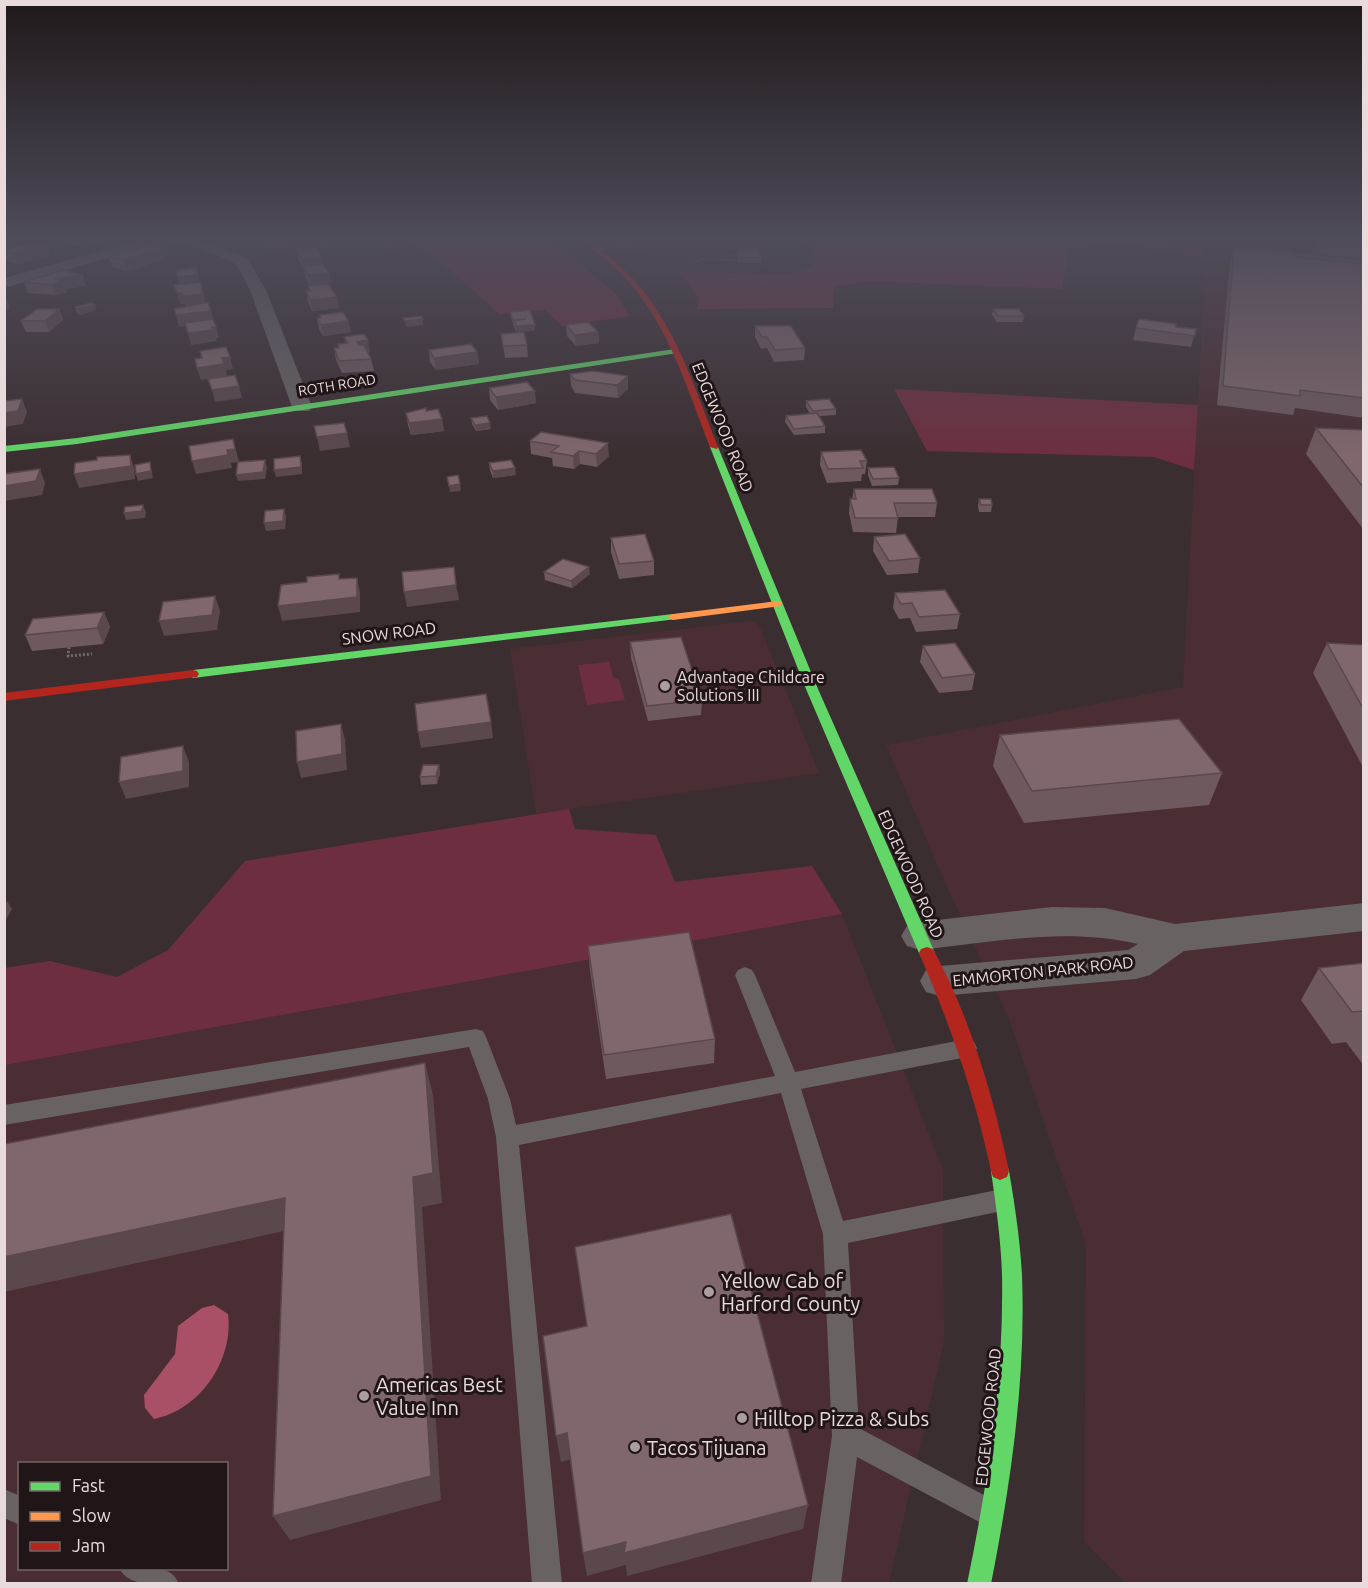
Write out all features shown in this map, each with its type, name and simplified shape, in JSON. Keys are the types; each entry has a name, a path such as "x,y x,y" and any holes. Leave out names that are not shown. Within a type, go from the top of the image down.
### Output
{"street":[{"path":"266,311 302,407"},
{"name":"EDGEWOOD ROAD","path":"657,311 777,603 940,981 967,1048 990,1117 1004,1199 1011,1263 1012,1367 994,1516 979,1584"},
{"name":"ROTH ROAD","path":"4,449 77,441 675,351"},
{"name":"SNOW ROAD","path":"4,697 777,603"},
{"name":"EMMORTON PARK ROAD","path":"920,936 1052,921 1105,922 1174,938 1364,917"},
{"name":"EMMORTON PARK ROAD","path":"940,981 1136,964 1174,938"}],"lane":[{"path":"745,975 788,1082 835,1234 846,1436 826,1584"},
{"path":"4,1115 476,1037 499,1099 507,1137 548,1584"},
{"path":"507,1137 967,1048"},
{"path":"835,1234 1004,1199"},
{"path":"846,1436 994,1516"},
{"path":"4,1503 18,1510"},
{"path":"136,1570 164,1584"}],"path":[{"path":"69,647 68,656 92,654"}],"shaded area":[{"path":"496,311 532,311 499,314"},
{"path":"546,311 627,311 630,316 562,326"},
{"path":"1203,311 1363,311 1363,1583 1126,1583 1084,1541 1086,1245 1009,1019 947,887 886,745 1183,687"},
{"path":"894,389 1198,405 1194,470 1154,457 927,451"},
{"path":"752,621 759,625 819,773 536,814 510,649"},
{"path":"609,662 613,677 619,680 625,700 587,705 578,665"},
{"path":"569,809 575,829 656,835 675,882 812,866 842,914 5,1065 4,968 50,961 117,977 168,950 245,861"},
{"path":"842,914 943,1170 944,1341 889,1583 5,1584 5,1065"},
{"path":"214,1305 228,1314 225,1349 219,1365 199,1394 186,1405 171,1414 154,1419 145,1408 144,1395 175,1354 178,1326 202,1308"}],"building":[{"path":"34,311 57,311 45,321 21,321"},
{"path":"175,311 210,311 176,315"},
{"path":"530,311 535,325 516,326 514,321 526,319 513,320 510,312"},
{"path":"995,311 1021,311 1024,316 998,316"},
{"path":"1229,311 1364,311 1364,398 1300,390 1300,396 1223,386"},
{"path":"343,312 348,321 321,325 317,318 321,317 319,315"},
{"path":"422,316 423,319 405,321 403,318"},
{"path":"213,319 216,327 212,327 213,330 188,333 185,323"},
{"path":"1139,319 1196,329 1195,336 1136,328"},
{"path":"588,322 598,332 575,335 566,325"},
{"path":"755,326 791,326 805,348 775,350 767,337 762,337"},
{"path":"524,332 527,345 503,346 501,334"},
{"path":"364,334 368,340 357,342 359,345 364,345 371,359 339,361 334,348 339,348 338,344 348,343 344,337"},
{"path":"471,344 477,352 434,358 429,350"},
{"path":"226,347 230,357 222,358 224,364 197,368 195,359 202,358 200,351"},
{"path":"593,371 628,376 617,385 575,380 570,374"},
{"path":"235,375 239,386 212,390 208,379"},
{"path":"527,382 535,391 496,397 489,388"},
{"path":"22,399 18,411 4,413 4,401"},
{"path":"829,399 836,409 813,411 806,401"},
{"path":"426,408 426,411 438,409 442,419 409,423 406,413"},
{"path":"817,413 825,426 794,429 786,416"},
{"path":"487,416 490,423 475,425 471,418"},
{"path":"344,423 347,433 317,437 314,426"},
{"path":"1316,428 1364,430 1364,488"},
{"path":"541,432 608,443 596,454 579,451 573,456 551,452 559,446 530,441"},
{"path":"233,439 235,449 227,450 228,455 192,461 189,446"},
{"path":"861,450 867,461 860,461 863,468 828,469 821,452"},
{"path":"130,455 131,466 74,474 75,463 97,460 97,457"},
{"path":"300,456 301,467 274,470 274,459"},
{"path":"265,460 263,472 236,475 238,462"},
{"path":"511,460 515,468 493,471 489,463"},
{"path":"150,462 151,471 136,474 135,465"},
{"path":"894,467 899,478 873,479 868,468"},
{"path":"40,469 36,481 4,486 4,474"},
{"path":"458,475 460,484 449,486 447,477"},
{"path":"854,489 932,489 937,503 894,503 898,518 855,518 850,499 856,499"},
{"path":"979,499 991,499 992,505 981,505"},
{"path":"143,505 142,511 124,513 125,507"},
{"path":"284,509 283,521 264,523 265,511"},
{"path":"645,534 654,561 619,564 611,538"},
{"path":"905,534 920,558 889,561 874,537"},
{"path":"563,559 589,567 571,581 544,572"},
{"path":"454,567 456,585 404,592 402,572"},
{"path":"339,574 339,579 357,578 357,597 278,606 281,585 307,582 307,577"},
{"path":"945,590 960,614 919,617 912,603 901,604 895,593"},
{"path":"215,596 212,615 159,621 163,602"},
{"path":"104,612 97,628 25,635 33,619"},
{"name":"Advantage Childcare Solutions III","path":"681,637 702,700 647,706 630,642"},
{"path":"955,643 975,674 942,678 923,646"},
{"path":"1327,643 1364,645 1364,710"},
{"path":"486,694 491,722 418,732 415,704"},
{"path":"1179,719 1222,773 1032,791 1000,735"},
{"path":"341,724 342,754 297,762 296,731"},
{"path":"183,746 183,771 119,782 121,757"},
{"path":"423,765 439,765 436,776 420,777"},
{"path":"689,932 715,1039 604,1055 588,946"},
{"path":"1364,963 1364,1011 1352,1012 1319,968"},
{"name":"Americas Best Value Inn","path":"425,1063 433,1173 413,1177 431,1476 273,1516 285,1198 4,1257 4,1144"},
{"path":"731,1214 808,1505 624,1553 626,1542 583,1553 567,1433 556,1436 543,1336 587,1326 575,1247"}],"traffic: fast":[{"path":"4,449 77,441 675,351"},
{"path":"714,447 812,689 927,953"},
{"path":"193,674 673,617"},
{"path":"979,1584 998,1482 1010,1378 1012,1274 1008,1222 1000,1171"}],"traffic: slow":[{"path":"673,617 777,604"}],"traffic: jam":[{"path":"654,311 678,357 714,447"},
{"path":"4,697 193,674"},
{"path":"927,953 970,1060 987,1115 1000,1171"}],"place":[{"name":"Advantage Childcare Solutions III","path":"665,686"},
{"name":"Yellow Cab of Harford County","path":"709,1292"},
{"name":"Americas Best Value Inn","path":"364,1396"},
{"name":"Hilltop Pizza & Subs","path":"742,1418"},
{"name":"Tacos Tijuana","path":"635,1447"}]}
